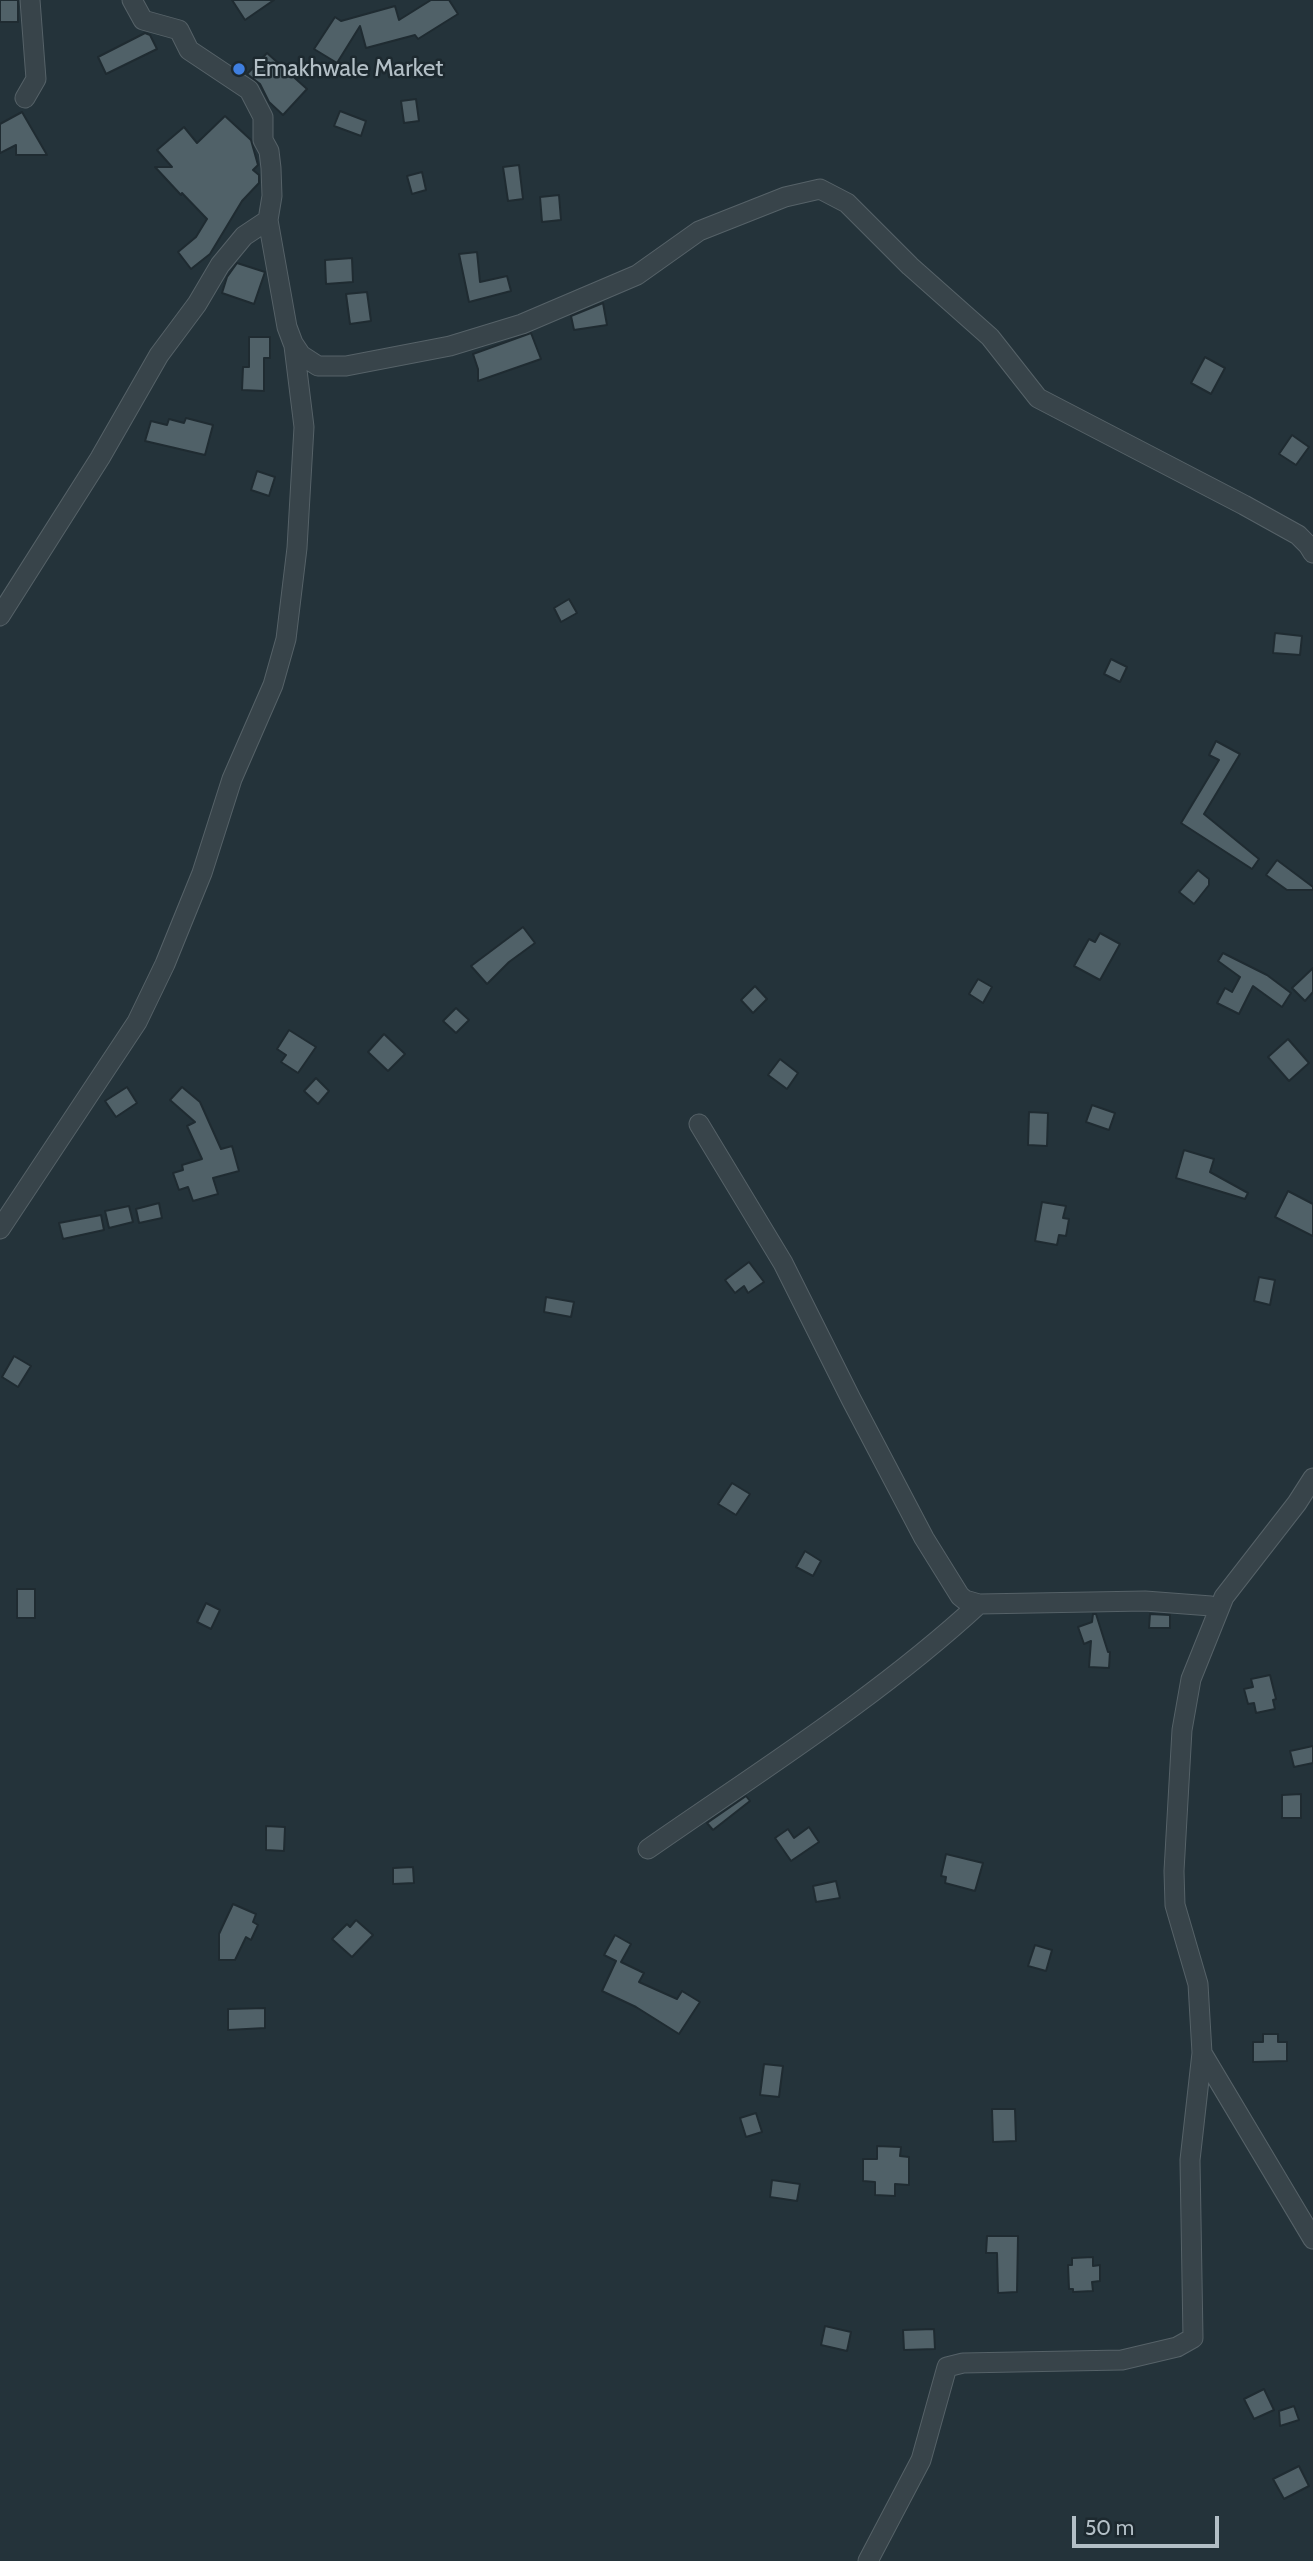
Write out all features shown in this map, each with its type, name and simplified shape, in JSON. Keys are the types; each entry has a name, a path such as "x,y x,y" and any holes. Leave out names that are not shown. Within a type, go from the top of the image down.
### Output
{"street":[{"path":"25,98 36,79 30,0"},
{"path":"0,1229 137,1022 165,964 202,873 232,779 273,685 286,639 297,548 304,427 293,344 285,317 268,220 272,196 270,160 263,140 263,117 249,90 189,50 179,30 143,20 132,0"},
{"path":"293,344 311,363 334,366 450,346 522,324 637,275 699,231 785,197 820,189 846,203 910,266 990,337 1038,398 1298,535 1313,553"},
{"path":"0,616 100,458 159,355 197,303 220,265 244,236 268,220"},
{"path":"699,1124 783,1263 924,1538 965,1601 979,1604 1145,1601 1211,1606 1218,1612"},
{"path":"868,2561 921,2460 947,2367 963,2363 1122,2360 1177,2347 1193,2338 1190,2160 1202,2053 1198,1984 1175,1905 1174,1871 1182,1730 1191,1679 1224,1597 1297,1503 1313,1478"},
{"path":"648,1849 814,1734 918,1657 979,1604"},
{"path":"1202,2053 1313,2239"}],"building":[{"path":"0,0 18,0 18,22 0,22"},
{"path":"232,0 274,0 245,20"},
{"path":"431,0 449,0 458,14 418,39 415,35 366,48 360,26 337,63 314,49 335,17 341,21 395,6 399,20"},
{"path":"145,33 150,35 157,49 106,74 98,57"},
{"path":"267,53 307,89 283,115 269,102 260,84 247,74"},
{"path":"416,99 419,121 404,123 401,101"},
{"path":"340,111 366,121 361,136 334,126"},
{"path":"22,112 47,155 16,155 16,145 0,153 0,124"},
{"path":"225,116 251,140 258,165 253,170 259,175 259,183 242,201 210,254 191,269 178,252 196,237 207,219 155,167 172,167 157,150 184,127 197,143"},
{"path":"519,165 523,199 508,201 503,167"},
{"path":"422,172 426,190 412,194 407,176"},
{"path":"559,195 561,220 542,222 540,197"},
{"path":"477,252 480,282 507,276 511,291 469,302 459,254"},
{"path":"352,258 353,282 326,284 325,260"},
{"path":"237,263 265,272 254,304 222,293 227,277"},
{"path":"367,292 371,321 350,324 346,294"},
{"path":"603,303 607,325 574,330 571,316"},
{"path":"531,333 541,359 478,381 478,369 473,354"},
{"path":"249,337 270,337 270,358 264,358 264,391 242,390 243,367 249,367"},
{"path":"1205,357 1225,368 1211,394 1191,383"},
{"path":"186,418 213,425 205,455 145,441 151,421 167,425 169,419 184,423"},
{"path":"1292,435 1309,447 1296,465 1279,454"},
{"path":"257,471 275,477 269,496 251,490"},
{"path":"569,599 577,613 561,622 554,608"},
{"path":"1275,633 1302,636 1300,655 1273,653"},
{"path":"1111,659 1127,667 1120,682 1104,674"},
{"path":"1216,741 1240,754 1204,814 1259,859 1252,869 1181,823 1219,760 1209,755"},
{"path":"1277,860 1313,887 1313,890 1287,890 1266,875"},
{"path":"1198,870 1209,879 1209,885 1194,904 1179,892"},
{"path":"523,927 535,943 509,962 487,984 471,966"},
{"path":"1100,933 1120,944 1100,980 1074,966 1089,939 1095,942"},
{"path":"1223,953 1267,975 1291,993 1282,1007 1253,986 1239,1014 1217,1003 1225,988 1232,992 1240,977 1218,961"},
{"path":"1313,968 1313,992 1305,1001 1292,988"},
{"path":"978,979 992,987 983,1003 969,994"},
{"path":"755,986 767,999 753,1013 741,1000"},
{"path":"456,1008 469,1020 456,1033 443,1021"},
{"path":"289,1030 316,1047 298,1073 281,1062 286,1055 277,1049"},
{"path":"384,1034 405,1054 388,1071 368,1052"},
{"path":"1288,1039 1309,1063 1289,1081 1268,1057"},
{"path":"780,1059 798,1073 787,1089 768,1075"},
{"path":"316,1078 329,1091 318,1104 304,1091"},
{"path":"127,1087 137,1103 116,1117 105,1101"},
{"path":"182,1087 200,1102 221,1149 232,1146 239,1171 213,1178 218,1194 193,1201 188,1187 179,1190 173,1173 183,1170 182,1165 202,1159 187,1126 195,1122 170,1100"},
{"path":"1092,1105 1115,1113 1109,1130 1086,1122"},
{"path":"1029,1112 1048,1113 1047,1146 1028,1145"},
{"path":"1184,1150 1214,1159 1210,1172 1248,1193 1245,1199 1176,1178"},
{"path":"1288,1191 1313,1204 1313,1236 1275,1217"},
{"path":"1042,1202 1066,1206 1063,1218 1069,1219 1066,1236 1059,1235 1057,1245 1035,1241"},
{"path":"159,1203 162,1218 139,1223 136,1209"},
{"path":"129,1206 133,1222 109,1228 105,1211"},
{"path":"101,1215 104,1230 63,1239 59,1223"},
{"path":"749,1262 764,1282 748,1293 744,1286 735,1293 725,1280"},
{"path":"1259,1277 1275,1280 1270,1305 1254,1301"},
{"path":"546,1297 574,1302 571,1317 544,1312"},
{"path":"14,1356 31,1366 18,1387 2,1377"},
{"path":"732,1483 750,1494 736,1515 718,1504"},
{"path":"805,1551 821,1561 813,1576 796,1567"},
{"path":"17,1589 35,1589 35,1618 17,1618"},
{"path":"206,1603 220,1610 211,1629 197,1622"},
{"path":"1093,1614 1096,1614 1110,1652 1109,1668 1089,1667 1091,1641 1084,1644 1078,1627 1092,1622"},
{"path":"1150,1614 1170,1615 1170,1628 1149,1628"},
{"path":"1270,1675 1276,1699 1273,1700 1275,1709 1256,1713 1254,1703 1248,1704 1244,1689 1253,1687 1251,1679"},
{"path":"1313,1746 1313,1763 1294,1767 1290,1751"},
{"path":"1301,1794 1301,1818 1282,1818 1282,1795"},
{"path":"746,1796 750,1801 713,1830 707,1823"},
{"path":"266,1826 285,1827 284,1851 266,1850"},
{"path":"809,1827 819,1842 791,1861 775,1838 788,1829 794,1838"},
{"path":"946,1854 983,1863 975,1891 945,1883 946,1877 941,1876"},
{"path":"413,1867 414,1883 393,1884 393,1868"},
{"path":"836,1881 840,1898 816,1902 813,1886"},
{"path":"233,1904 256,1914 253,1922 258,1925 251,1940 246,1937 235,1960 219,1960 219,1934"},
{"path":"356,1920 373,1935 352,1957 332,1939 347,1924 350,1927"},
{"path":"615,1935 631,1944 621,1962 644,1973 639,1982 677,1999 682,1991 700,2002 679,2034 636,2007 602,1991 616,1961 604,1955"},
{"path":"1035,1945 1052,1950 1046,1971 1028,1966"},
{"path":"265,2008 265,2028 228,2030 228,2009"},
{"path":"1263,2034 1278,2034 1278,2042 1287,2042 1287,2061 1253,2062 1253,2042 1263,2042"},
{"path":"764,2064 783,2066 779,2097 760,2095"},
{"path":"992,2109 1015,2109 1016,2141 993,2142"},
{"path":"756,2113 762,2132 746,2137 740,2118"},
{"path":"877,2146 901,2147 900,2156 909,2157 909,2185 895,2184 895,2196 875,2195 875,2182 863,2181 863,2159 877,2159"},
{"path":"772,2180 800,2184 797,2201 770,2197"},
{"path":"987,2236 1018,2236 1017,2292 998,2293 997,2253 986,2253"},
{"path":"1093,2257 1093,2266 1100,2265 1100,2281 1092,2282 1093,2291 1073,2292 1073,2289 1069,2289 1068,2265 1072,2265 1072,2258"},
{"path":"825,2326 851,2332 847,2351 821,2345"},
{"path":"934,2329 935,2349 904,2350 903,2330"},
{"path":"1264,2389 1274,2410 1254,2419 1244,2399"},
{"path":"1294,2406 1299,2420 1280,2426 1279,2411"},
{"path":"1299,2466 1309,2486 1284,2499 1273,2479"}],"place":[{"name":"Emakhwale Market","path":"239,69"}]}
